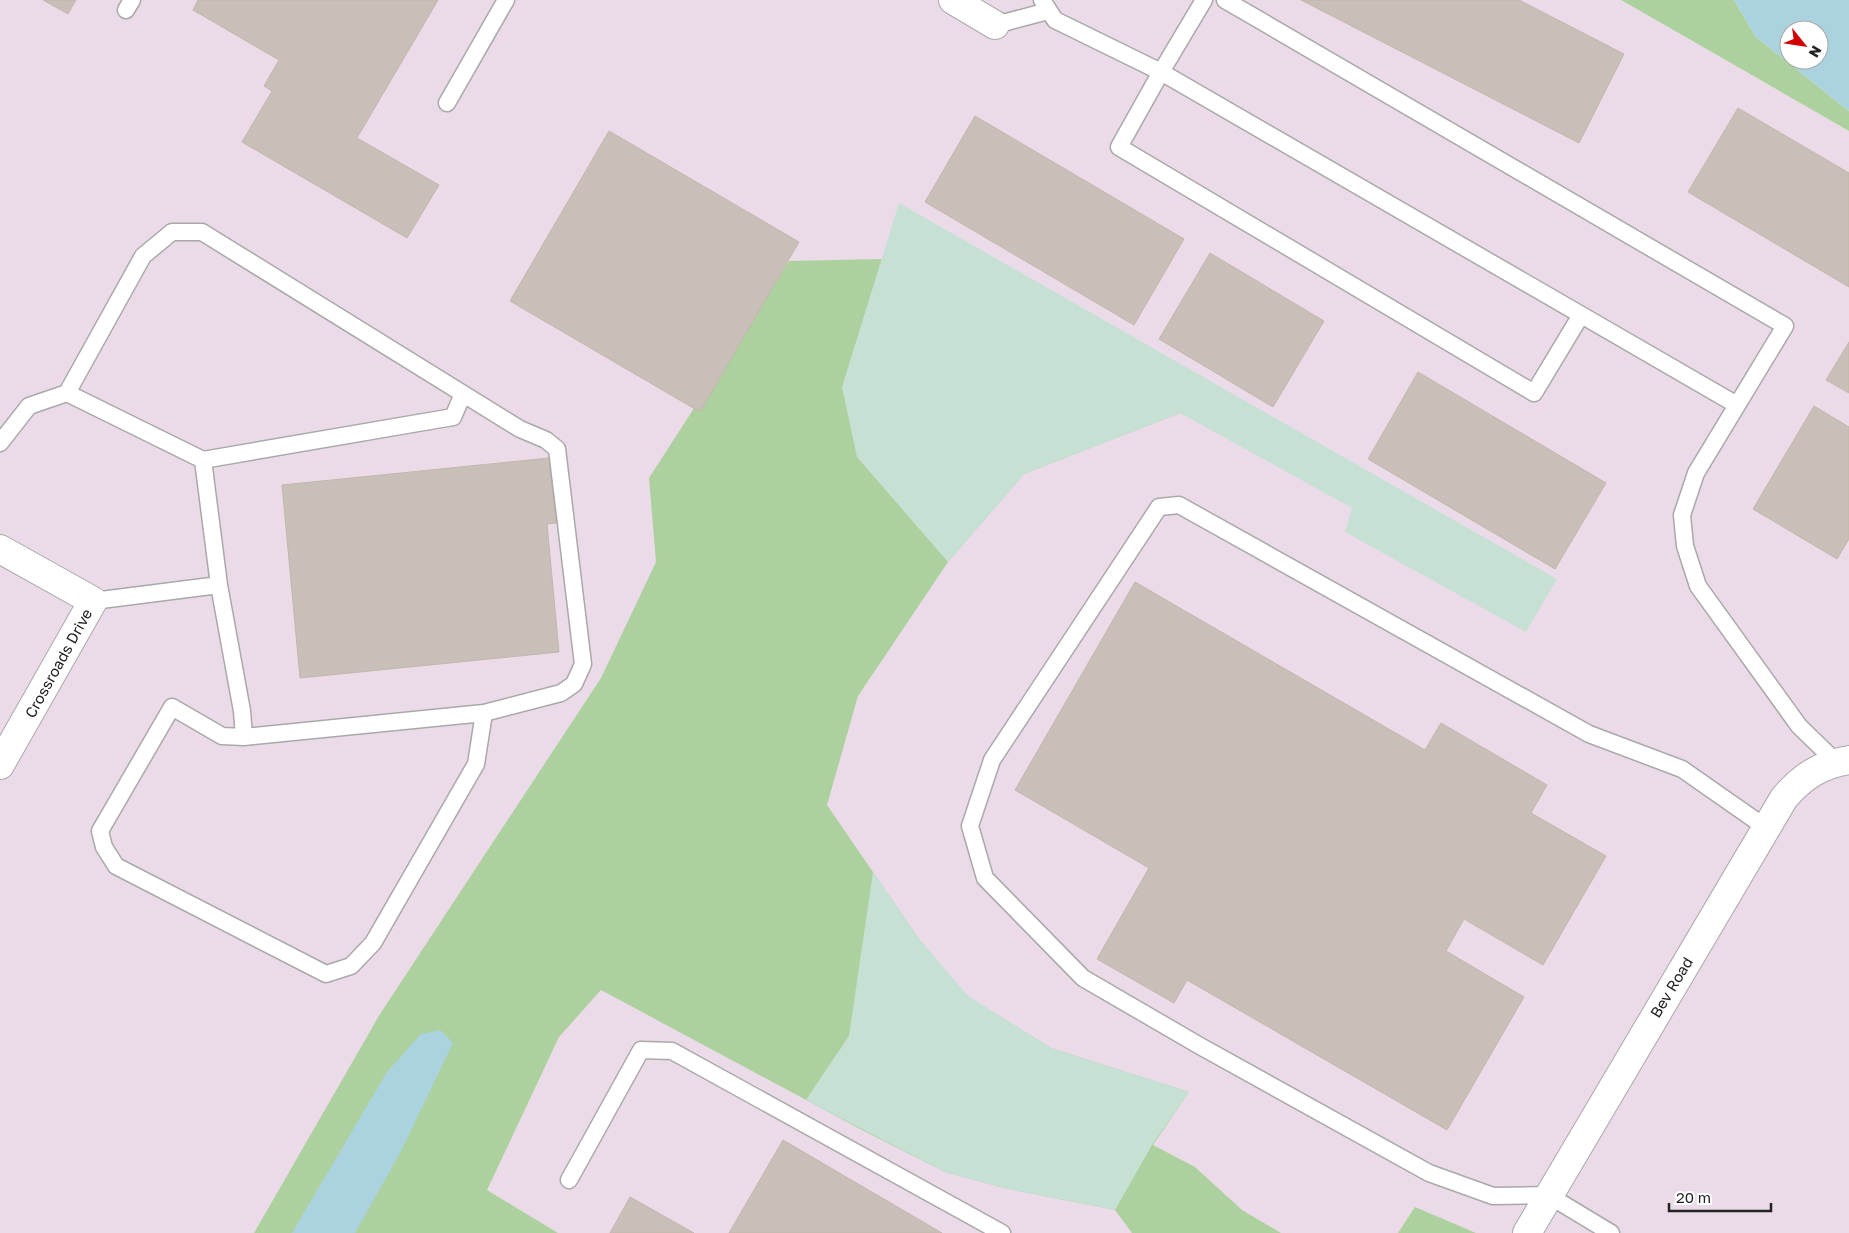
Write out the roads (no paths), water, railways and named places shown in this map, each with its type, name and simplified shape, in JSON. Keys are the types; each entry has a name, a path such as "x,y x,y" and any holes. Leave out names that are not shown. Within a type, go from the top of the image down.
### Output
{"street":[{"path":"953,0 995,25"},
{"name":"Crossroads Drive","path":"0,549 93,601 0,765"},
{"name":"Bev Road","path":"1527,1233 1765,827 1784,798 1800,780 1812,772 1842,761"}],"lane":[{"path":"447,103 506,0"},
{"path":"1204,0 1119,147 1534,393 1581,315"},
{"path":"1225,0 1785,326 1696,473 1682,515 1685,546 1698,586 1799,726 1842,761"},
{"path":"995,25 1045,5 1055,20 1161,72 1737,405"},
{"path":"0,443 29,406 67,393 143,256 172,232 202,232 520,430 546,440 557,449 584,664 574,684 561,693 484,713 244,737 222,736 172,707 100,831 104,847 116,866 326,974 351,966 373,943 476,764 484,713"},
{"path":"67,393 203,460 453,417 463,394"},
{"path":"203,460 219,585 242,711 244,737"},
{"path":"1611,1233 1548,1195 1493,1196 1429,1173 1083,978 985,878 970,826 992,760 1159,507 1179,505 1589,734 1682,769 1765,827"},
{"path":"93,601 219,585"},
{"path":"569,1180 641,1050 672,1050 1002,1233"}],"water":[{"path":"1734,0 1849,0 1849,111 1797,70 1829,70 1829,20 1779,20 1779,55 1756,37"},
{"path":"440,1030 453,1043 400,1153 355,1233 292,1233 387,1072 421,1034"}]}
